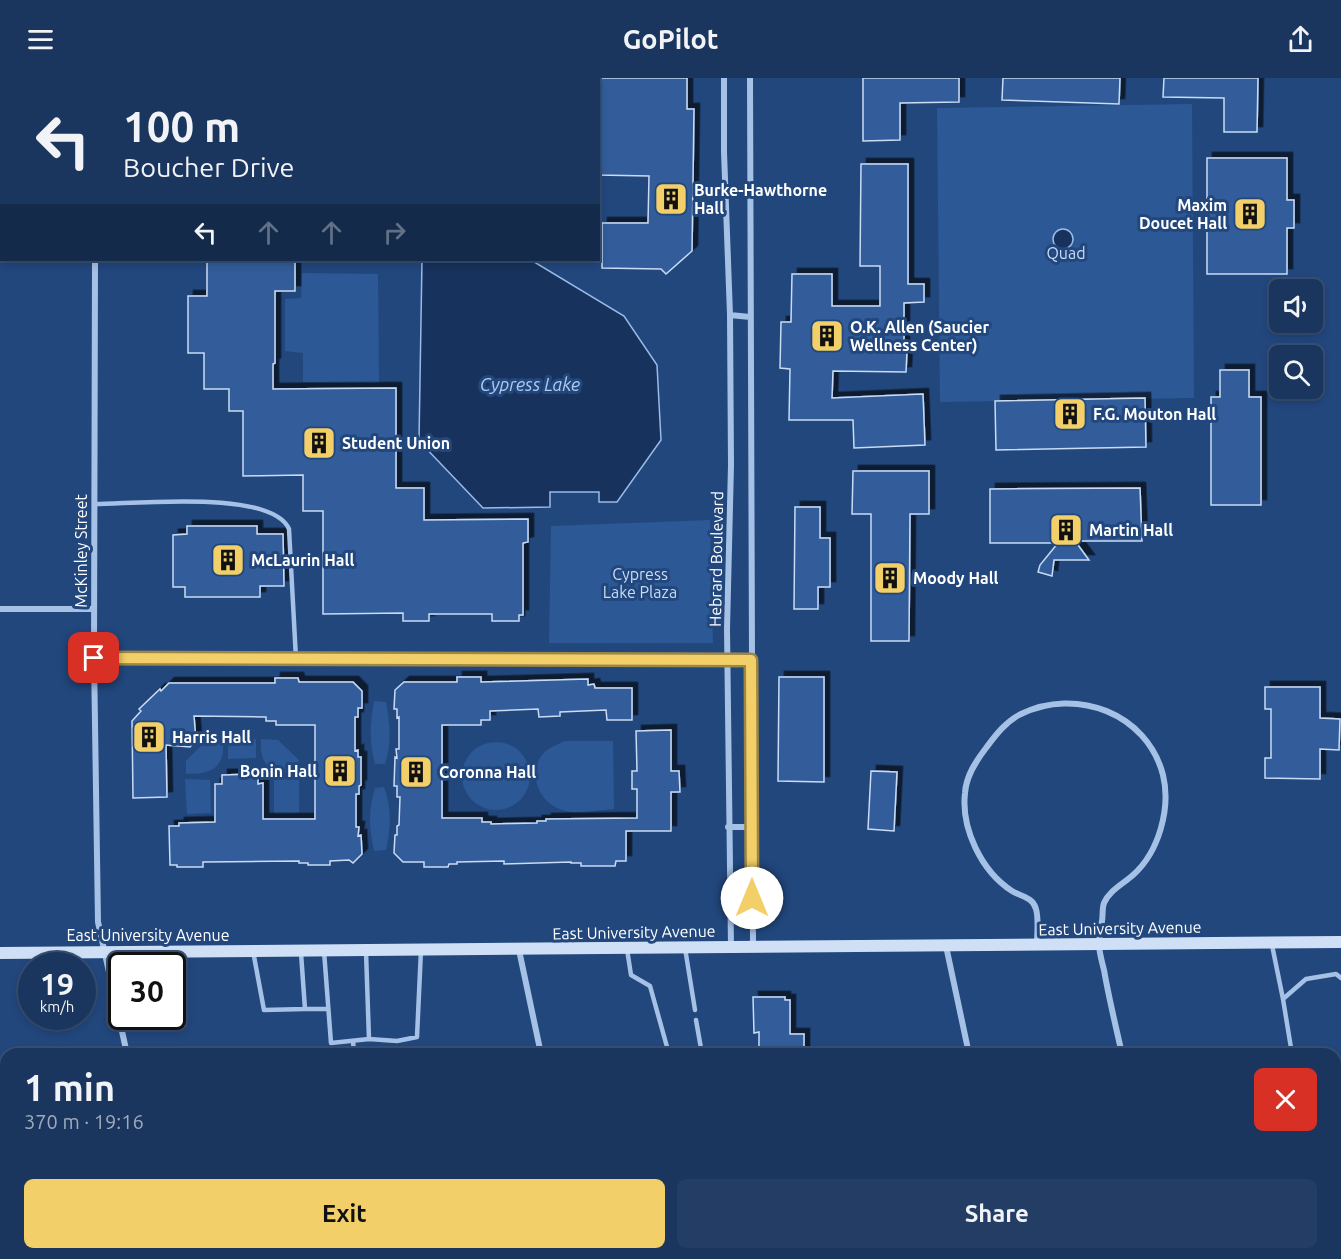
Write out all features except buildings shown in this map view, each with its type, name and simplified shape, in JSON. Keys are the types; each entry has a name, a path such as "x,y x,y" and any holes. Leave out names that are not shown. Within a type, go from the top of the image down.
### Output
{"main road":[{"name":"East University Avenue","path":"0,953 1341,942"}],"street":[{"name":"Hebrard Boulevard","path":"724,78 724,152 730,315 728,827 731,948"},
{"name":"Hebrard Boulevard","path":"750,78 753,948"},
{"name":"McKinley Street","path":"95,261 94,658 98,922 127,1048"},
{"path":"730,315 750,317"},
{"path":"0,609 94,609"},
{"path":"94,658 751,660"},
{"path":"1037,945 1036,908 1029,899 1012,891 983,861 965,819 965,791 974,765 996,733 1019,714 1065,703 1091,706 1115,714 1137,731 1154,752 1163,775 1166,801 1162,825 1151,850 1135,873 1111,893 1103,904 1099,944 1121,1048"},
{"path":"728,827 752,827"},
{"path":"946,946 968,1048"},
{"path":"519,950 540,1048"}],"lane":[{"path":"95,504 180,501 232,503 260,509 281,518 289,529 296,659"},
{"path":"1271,943 1291,1048"},
{"path":"685,948 695,1010"},
{"path":"627,949 631,975 650,986 667,1048"},
{"path":"366,950 369,1039"},
{"path":"324,951 331,1043 369,1039 397,1041 417,1037 421,950"},
{"path":"253,951 264,1010 328,1009"},
{"path":"300,951 305,1009"},
{"path":"1283,999 1306,979 1336,975 1341,978"},
{"path":"696,1020 701,1048"},
{"path":"353,1041 354,1048"}],"green space":[{"name":"Quad","path":"1192,104 1194,398 940,402 937,108"},
{"path":"302,273 378,274 379,383 303,382 303,353 285,351 285,299 301,298"},
{"name":"Cypress Lake Plaza","path":"710,520 713,643 549,643 551,526"},
{"path":"374,701 386,702 389,718 389,748 385,764 375,764 373,756 371,733"},
{"path":"208,739 223,739 222,757 219,763 210,771 186,774 186,761"},
{"path":"228,739 256,739 256,758 228,759"},
{"path":"261,739 278,740 299,760 298,774 289,774 269,767 262,756"},
{"path":"565,741 613,741 614,809 570,812 550,804 540,793 536,778 537,763 546,751"},
{"path":"503,742 515,748 524,757 530,769 528,789 520,800 503,810 489,810 472,800 464,789 462,769 472,752 483,744"},
{"path":"185,779 210,780 211,813 187,814"},
{"path":"274,779 299,779 299,813 274,814"},
{"path":"384,787 389,811 388,842 386,850 374,851 370,827 371,805 375,788"}],"water":[{"path":"1059,229 1067,229 1073,235 1073,243 1067,249 1059,249 1053,243 1053,235"},
{"name":"Cypress Lake","path":"422,261 533,261 624,316 657,365 661,440 617,502 599,502 599,492 550,492 550,507 483,508 419,441"}],"place":[{"name":"Burke-Hawthorne Hall","path":"671,199"},
{"name":"Maxim Doucet Hall","path":"1250,214"},
{"name":"O.K. Allen (Saucier Wellness Center)","path":"827,336"},
{"name":"F.G. Mouton Hall","path":"1070,414"},
{"name":"Student Union","path":"319,443"},
{"name":"Martin Hall","path":"1066,530"},
{"name":"McLaurin Hall","path":"228,560"},
{"name":"Moody Hall","path":"890,578"},
{"name":"Harris Hall","path":"149,737"},
{"name":"Bonin Hall","path":"340,771"},
{"name":"Coronna Hall","path":"416,772"}],"route":[{"path":"94,658 751,660 752,898"}]}
